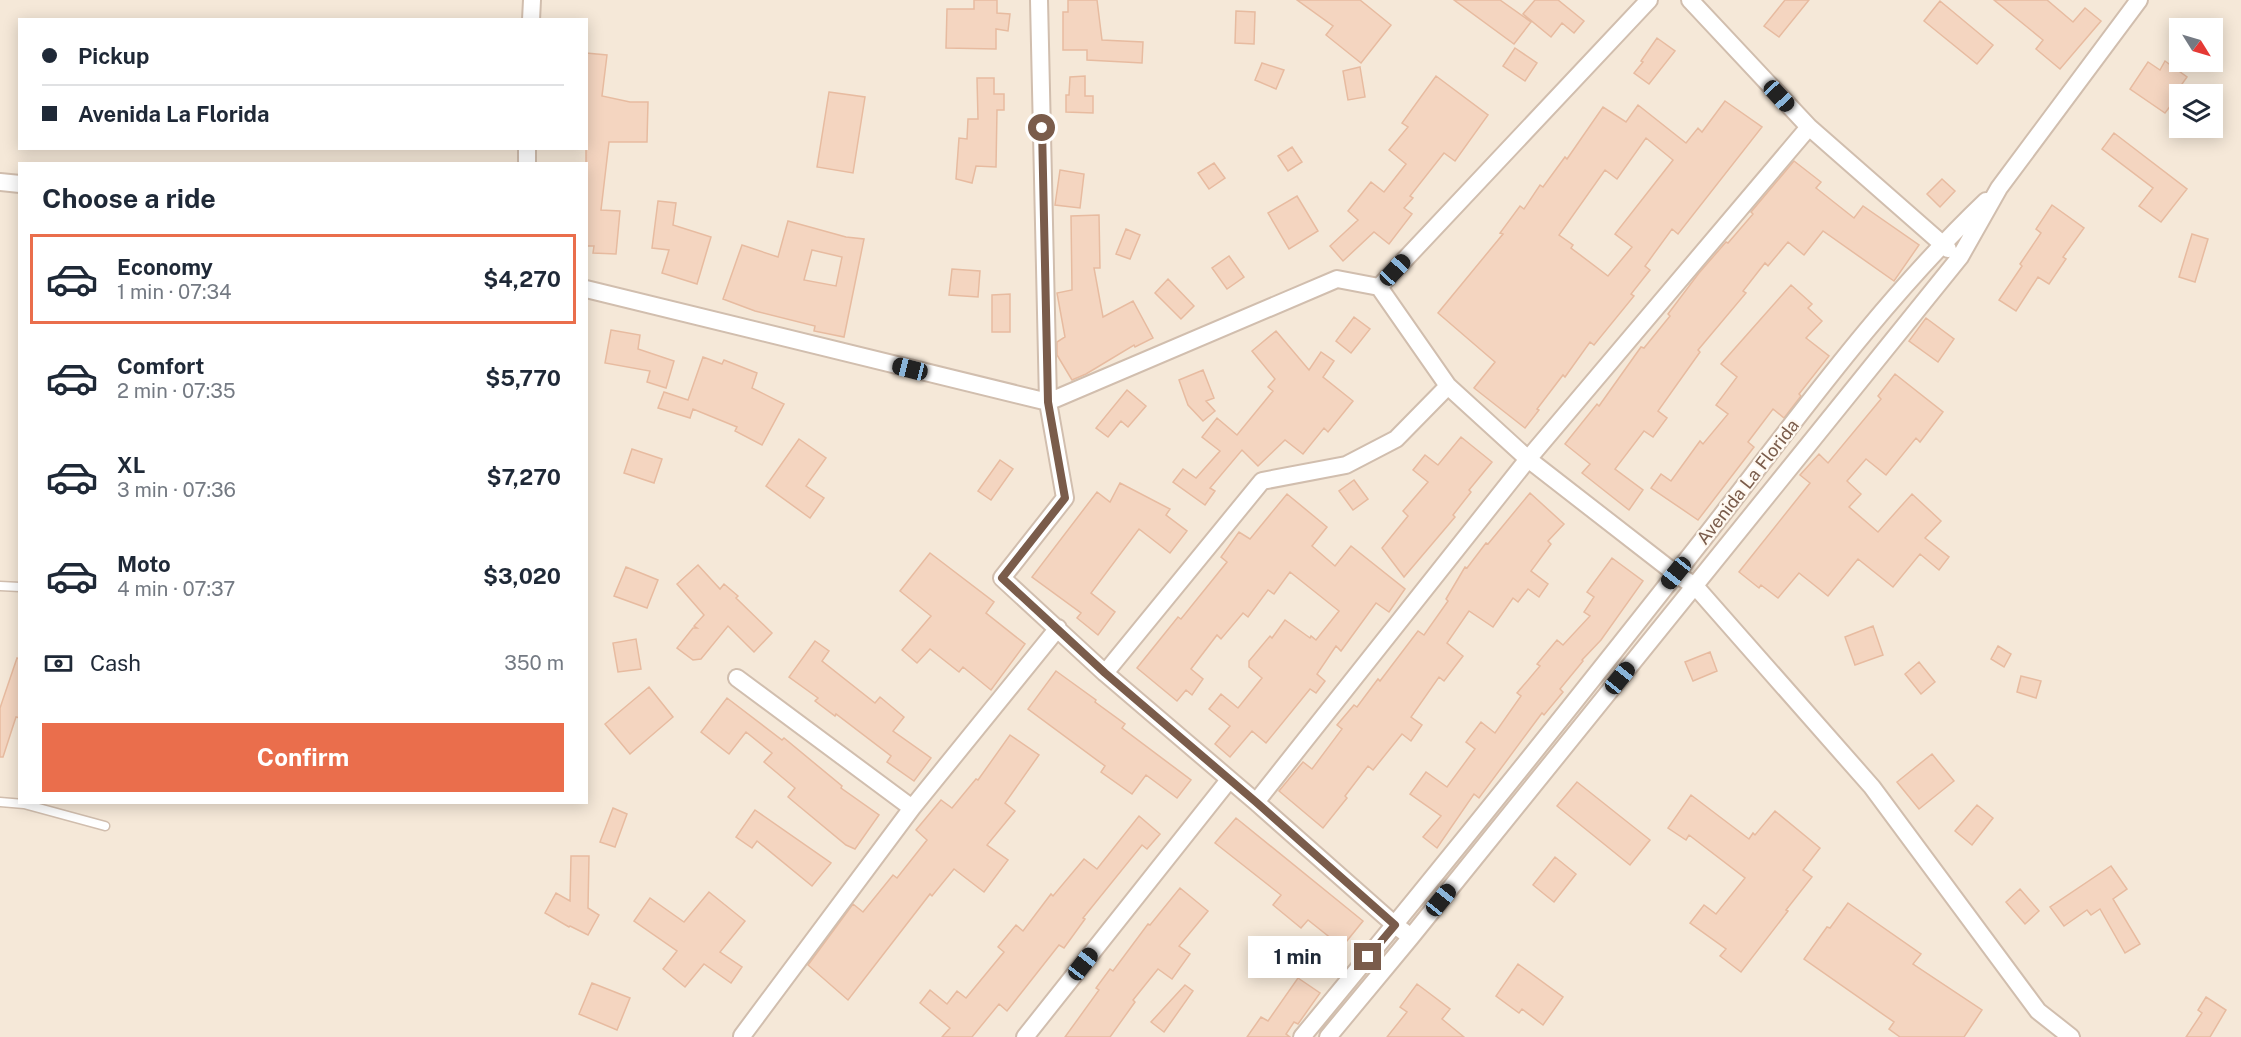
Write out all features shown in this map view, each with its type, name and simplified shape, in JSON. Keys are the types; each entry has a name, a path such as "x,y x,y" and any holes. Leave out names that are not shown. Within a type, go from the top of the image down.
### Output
{"street":[{"path":"531,18 532,0"},
{"path":"1040,0 1048,402 1065,498 1002,578 1105,673 1411,937"},
{"path":"1379,287 1649,0"},
{"path":"1690,0 1809,128 1941,244 1960,256"},
{"path":"1328,1037 1960,256 1999,188 2139,0"},
{"path":"1256,802 1528,459 1809,128"},
{"path":"0,182 18,184"},
{"name":"Avenida La Florida","path":"1302,1037 1395,925 1850,352 1941,244 1999,188"},
{"path":"588,289 1048,402 1337,279 1379,287 1448,386 1528,459 1695,586 1872,787 2038,1011 2072,1037"},
{"path":"1105,673 1262,481 1346,465 1396,439 1448,386"},
{"path":"742,1036 912,808 1058,628"},
{"path":"738,678 912,808"},
{"path":"1025,1037 1229,780"}],"lane":[{"path":"0,586 18,587"},
{"path":"0,802 18,804"},
{"path":"24,804 105,826"}],"shaded area":[{"path":"0,0 2241,0 2241,1037 0,1037"}],"building":[{"path":"974,0 997,0 997,13 1010,14 1008,31 996,29 996,49 946,48 947,9 974,9"},
{"path":"1068,0 1097,0 1102,40 1143,42 1142,63 1087,60 1087,50 1063,50 1063,12 1068,12"},
{"path":"1297,0 1360,0 1391,25 1361,63 1326,35 1333,26"},
{"path":"1454,0 1500,0 1531,22 1514,44"},
{"path":"1535,0 1558,0 1584,21 1574,33 1562,23 1551,37 1523,14"},
{"path":"1785,0 1809,0 1779,37 1764,26"},
{"path":"1994,0 2047,0 2073,22 2085,8 2101,21 2060,69 2036,49 2043,40"},
{"path":"1940,1 1993,45 1977,64 1924,21"},
{"path":"1236,11 1255,12 1254,44 1235,43"},
{"path":"1657,38 1675,51 1649,84 1634,73"},
{"path":"1515,48 1537,63 1525,81 1503,66"},
{"path":"588,53 607,55 602,96 630,102 648,102 647,142 609,142 601,210 620,211 616,254 593,253 594,246 588,246 588,162 586,162"},
{"path":"2165,61 2169,64 2169,72 2180,72 2187,77 2182,84 2169,84 2169,108 2165,113 2130,89 2148,62 2160,70"},
{"path":"1262,63 1284,70 1276,89 1255,80"},
{"path":"1360,67 1365,97 1348,100 1343,71"},
{"path":"1085,76 1085,96 1093,96 1093,113 1066,112 1066,95 1069,95 1070,77"},
{"path":"1436,76 1488,115 1455,161 1444,153 1410,196 1413,198 1404,208 1412,214 1389,244 1374,232 1343,261 1330,246 1358,220 1348,211 1371,182 1384,192 1406,164 1389,150 1408,127 1402,123"},
{"path":"977,78 994,78 994,94 1004,94 1004,110 997,110 996,167 976,166 972,183 956,179 959,138 967,139 968,119 978,119"},
{"path":"829,92 865,97 853,173 817,167"},
{"path":"1725,101 1762,127 1678,234 1672,229 1645,266 1650,270 1631,294 1634,296 1594,345 1590,342 1565,377 1563,375 1537,409 1539,410 1525,428 1474,388 1495,362 1438,313 1503,234 1500,233 1520,206 1524,209 1540,185 1543,187 1565,157 1567,159 1603,107 1626,122 1638,105 1686,143 1698,128 1702,132","holes":["1646,138 1673,160 1615,234 1632,247 1608,276 1571,248 1573,245 1559,235 1605,170 1617,179"]},
{"path":"2114,133 2187,189 2161,222 2139,206 2153,188 2102,149"},
{"path":"1292,147 1302,162 1288,171 1278,156"},
{"path":"1794,161 1821,182 1816,188 1854,218 1863,206 1919,245 1894,281 1823,231 1804,255 1788,242 1768,266 1765,263 1743,291 1746,293 1698,350 1700,352 1658,411 1667,418 1653,437 1644,431 1615,469 1643,490 1629,510 1582,473 1590,464 1565,444 1597,404 1599,406 1641,347 1644,348 1670,316 1668,314 1699,273 1753,214 1751,212"},
{"path":"1214,163 1225,178 1209,189 1198,173"},
{"path":"1060,170 1084,174 1080,208 1055,205"},
{"path":"1942,179 1955,191 1940,207 1927,194"},
{"path":"1297,196 1318,231 1289,249 1268,213"},
{"path":"658,201 676,203 673,225 711,237 697,284 662,273 669,250 652,248"},
{"path":"2052,205 2084,228 2063,257 2066,259 2049,284 2038,277 2016,311 1999,300 2041,233 2036,229"},
{"path":"1099,215 1100,268 1094,268 1103,317 1133,301 1153,338 1135,347 1134,345 1072,380 1057,355 1057,342 1065,337 1057,293 1072,290 1071,216"},
{"path":"788,221 846,237 864,239 844,337 814,331 815,326 755,311 723,299 742,245 778,257","holes":["812,250 842,257 836,286 804,280"]},
{"path":"1126,229 1140,235 1130,259 1116,254"},
{"path":"2192,234 2208,239 2195,282 2179,277"},
{"path":"1229,256 1244,277 1227,289 1212,268"},
{"path":"952,269 980,271 978,297 949,295"},
{"path":"1168,279 1194,306 1181,319 1155,293"},
{"path":"1791,285 1812,304 1808,308 1822,321 1806,338 1829,356 1799,394 1801,396 1784,418 1773,409 1748,442 1754,447 1698,520 1651,488 1661,474 1671,481 1700,441 1703,444 1728,414 1716,405 1737,377 1721,364"},
{"path":"1010,294 1010,332 992,332 992,295"},
{"path":"1354,317 1370,329 1351,353 1336,341"},
{"path":"1926,318 1954,339 1938,362 1909,341"},
{"path":"611,330 640,335 638,349 674,361 666,388 647,382 650,371 605,363"},
{"path":"1276,331 1309,370 1321,352 1334,361 1323,377 1353,401 1328,432 1324,428 1303,454 1285,440 1258,466 1242,450 1210,488 1215,491 1205,505 1173,482 1183,469 1196,478 1220,451 1202,437 1217,418 1237,435 1273,391 1268,387 1275,379 1252,351"},
{"path":"703,357 722,364 724,360 757,373 752,388 784,404 762,445 735,431 737,427 693,409 690,418 658,408 664,392 688,400"},
{"path":"1203,370 1214,398 1206,401 1215,411 1203,421 1188,405 1179,380"},
{"path":"1895,374 1943,412 1920,442 1916,438 1886,475 1866,459 1847,481 1861,494 1849,507 1878,532 1912,494 1941,521 1925,538 1949,557 1939,570 1920,554 1893,587 1858,559 1828,596 1799,573 1778,598 1761,585 1759,588 1739,572 1810,483 1800,475 1819,454 1828,463 1881,399 1878,396"},
{"path":"1127,390 1146,406 1128,427 1121,421 1108,437 1096,428"},
{"path":"1461,437 1492,462 1469,490 1471,492 1453,515 1455,517 1404,577 1382,548 1408,516 1403,511 1428,482 1413,470 1425,455 1438,465"},
{"path":"799,439 826,458 806,486 824,498 810,518 766,486"},
{"path":"632,449 662,459 654,483 624,473"},
{"path":"1000,460 1013,469 991,500 978,491"},
{"path":"1354,480 1368,499 1353,510 1339,491"},
{"path":"1120,483 1170,509 1166,515 1187,531 1170,553 1139,529 1091,593 1115,612 1098,635 1077,618 1081,613 1032,577 1097,492 1110,502"},
{"path":"1530,493 1564,524 1548,541 1551,544 1531,571 1548,584 1539,597 1528,589 1518,602 1513,598 1493,627 1469,611 1447,643 1463,656 1444,681 1439,677 1411,717 1422,725 1411,741 1402,734 1373,770 1368,766 1345,796 1347,798 1323,828 1279,791 1303,762 1312,769 1342,729 1337,725 1354,705 1357,707 1378,679 1380,681 1418,631 1424,635 1448,601 1446,599 1465,567 1467,568"},
{"path":"1287,494 1327,527 1312,546 1335,566 1351,546 1405,589 1389,612 1376,603 1341,651 1336,646 1317,674 1325,681 1316,693 1310,689 1266,743 1252,731 1230,757 1215,744 1230,726 1209,709 1221,694 1238,708 1262,678 1249,667 1249,661 1270,636 1272,638 1285,620 1316,640 1339,611 1290,572 1274,594 1268,590 1248,617 1243,613 1221,639 1217,635 1191,669 1203,679 1192,695 1186,690 1177,701 1137,668 1178,617 1181,619 1227,562 1221,557 1239,532 1250,539"},
{"path":"930,553 994,602 986,613 1025,644 991,690 963,667 959,672 930,649 917,663 902,650 931,616 900,591"},
{"path":"1612,558 1643,581 1601,640 1560,689 1563,692 1544,715 1542,713 1479,798 1474,794 1437,848 1423,837 1441,816 1410,794 1426,772 1447,787 1475,749 1466,742 1481,722 1495,733 1521,696 1517,693 1540,666 1537,664 1557,640 1563,645 1590,616 1584,612 1594,597 1587,592"},
{"path":"698,565 720,589 724,584 738,596 736,598 772,633 754,652 728,626 701,659 693,660 677,648 693,628 697,628 694,626 704,615 677,584"},
{"path":"626,567 658,580 647,608 614,596"},
{"path":"1873,626 1883,655 1855,665 1845,637"},
{"path":"636,639 641,669 618,672 613,643"},
{"path":"815,641 829,651 822,661 875,703 880,697 904,717 893,731 931,758 914,781 887,762 891,756 815,701 818,698 789,677"},
{"path":"1998,646 2011,654 2004,667 1991,659"},
{"path":"1710,652 1717,671 1693,681 1685,662"},
{"path":"18,658 18,718 16,717 3,757 0,757 0,708"},
{"path":"1919,662 1935,682 1921,694 1905,674"},
{"path":"1056,671 1125,724 1122,728 1191,780 1177,798 1146,775 1132,794 1101,772 1105,766 1028,709"},
{"path":"2021,676 2041,681 2036,698 2017,692"},
{"path":"649,687 673,717 630,754 605,724"},
{"path":"727,698 782,740 784,738 842,786 841,788 879,815 855,849 846,845 788,797 795,788 764,762 772,753 746,732 729,754 701,732"},
{"path":"1010,735 1039,755 1005,803 1015,811 987,845 1008,860 984,892 954,869 932,896 930,894 848,1000 808,965 853,904 863,912 893,875 897,878 927,840 916,830 941,800 952,808 976,779 978,780"},
{"path":"1932,754 1954,781 1919,809 1897,782"},
{"path":"1577,782 1650,840 1630,865 1557,806"},
{"path":"1691,795 1749,839 1775,811 1820,848 1803,870 1812,877 1741,972 1720,956 1726,949 1690,923 1704,905 1716,914 1745,878 1689,835 1686,840 1668,828"},
{"path":"1977,805 1993,818 1972,845 1955,831"},
{"path":"613,808 627,814 615,847 600,842"},
{"path":"755,810 831,863 812,886 757,841 752,848 736,837"},
{"path":"1139,816 1160,834 1147,849 1142,845 1083,918 1085,919 1064,948 1059,945 1007,1011 999,1004 972,1037 942,1037 950,1028 920,1003 930,990 947,1004 957,991 966,998 1004,952 998,947 1016,925 1023,931 1051,894 1053,896 1084,859 1097,869"},
{"path":"1236,818 1363,921 1342,947 1308,920 1301,928 1273,905 1281,895 1215,843"},
{"path":"571,856 589,856 588,908 599,915 588,935 545,913 556,893 570,901"},
{"path":"1555,857 1576,874 1554,902 1533,885"},
{"path":"2111,866 2127,889 2113,899 2140,944 2125,953 2100,909 2091,915 2087,910 2064,926 2050,907"},
{"path":"1180,888 1208,911 1179,946 1190,954 1172,979 1158,969 1133,1000 1135,1002 1110,1037 1065,1037 1099,990 1096,988 1110,969 1113,971 1148,924 1150,925"},
{"path":"2020,889 2039,911 2025,924 2006,902"},
{"path":"709,892 745,921 720,952 742,967 731,983 704,964 685,987 663,969 677,951 634,921 650,898 684,922"},
{"path":"1848,903 1921,954 1913,964 1982,1010 1964,1037 1900,1037 1889,1029 1894,1022 1804,959"},
{"path":"1518,964 1563,997 1543,1025 1522,1009 1519,1013 1496,996"},
{"path":"1298,978 1320,993 1298,1024 1294,1022 1286,1034 1290,1037 1247,1037 1261,1017 1268,1021"},
{"path":"592,983 630,998 617,1030 579,1014"},
{"path":"1417,984 1450,1009 1442,1019 1464,1037 1387,1037 1407,1012 1400,1007"},
{"path":"1185,985 1193,991 1164,1032 1151,1022"},
{"path":"2206,997 2226,1010 2210,1037 2186,1037 2202,1013 2198,1010"}],"route":[{"path":"1042,128 1048,402 1065,498 1002,578 1105,673 1395,925 1368,957"}]}
